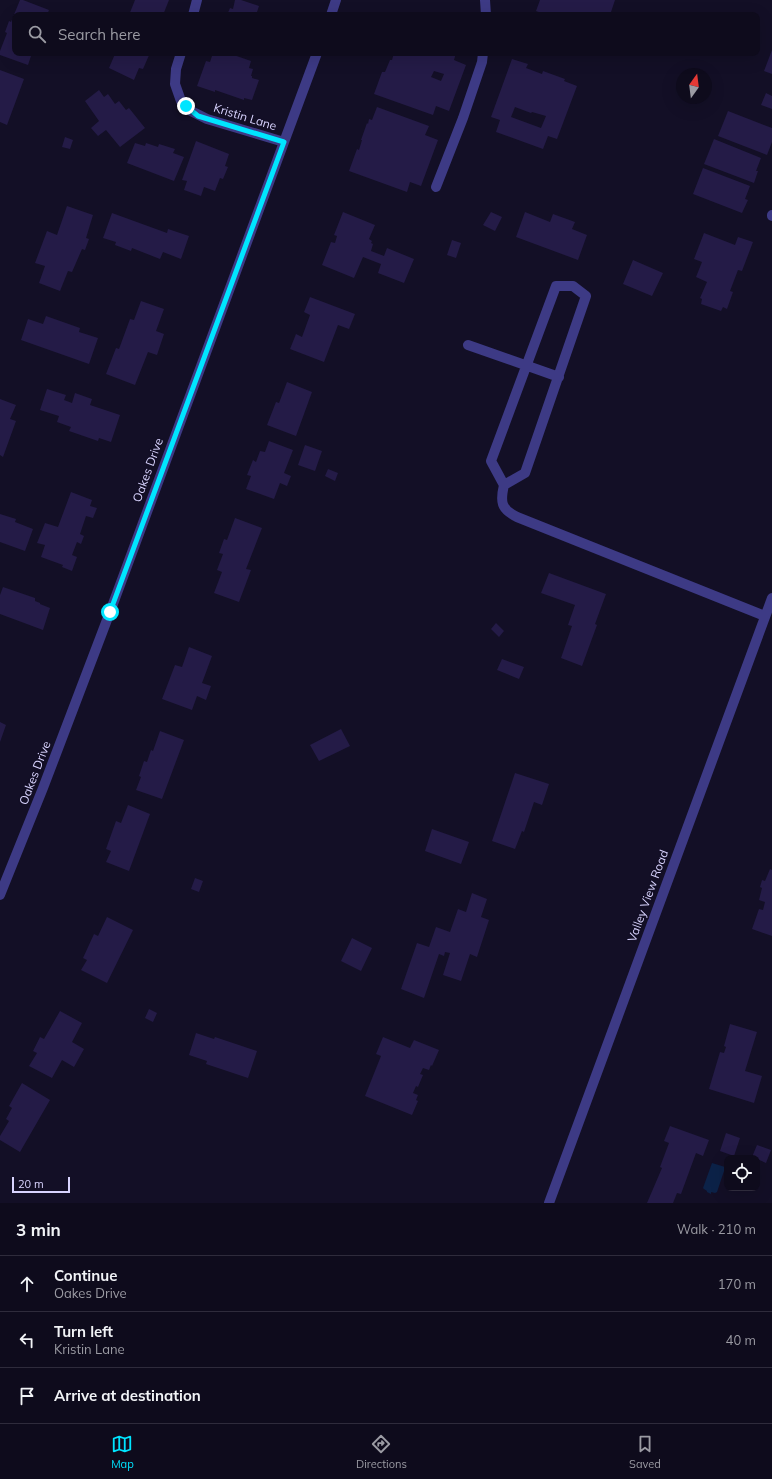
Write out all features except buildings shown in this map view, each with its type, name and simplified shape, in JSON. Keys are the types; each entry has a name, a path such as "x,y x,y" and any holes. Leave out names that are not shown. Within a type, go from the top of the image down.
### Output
{"street":[{"path":"193,12 197,0"},
{"path":"332,12 336,0"},
{"path":"485,0 486,12"},
{"name":"Kristin Lane","path":"180,56 175,77 176,89 181,101 191,111 207,119 284,142"},
{"name":"Oakes Drive","path":"0,895 43,788 110,612 316,56"},
{"path":"436,187 463,118 483,56"},
{"path":"504,485 491,462 556,286 573,286 586,296 560,377 525,473 504,485 501,495 502,504 508,512 517,517 765,616"},
{"path":"468,345 560,377"},
{"name":"Valley View Road","path":"549,1203 772,598"}],"water":[{"path":"712,1163 724,1167 717,1192 711,1192 711,1194 703,1188"}],"route":[{"path":"110,612 284,142 198,116 186,106"}]}
